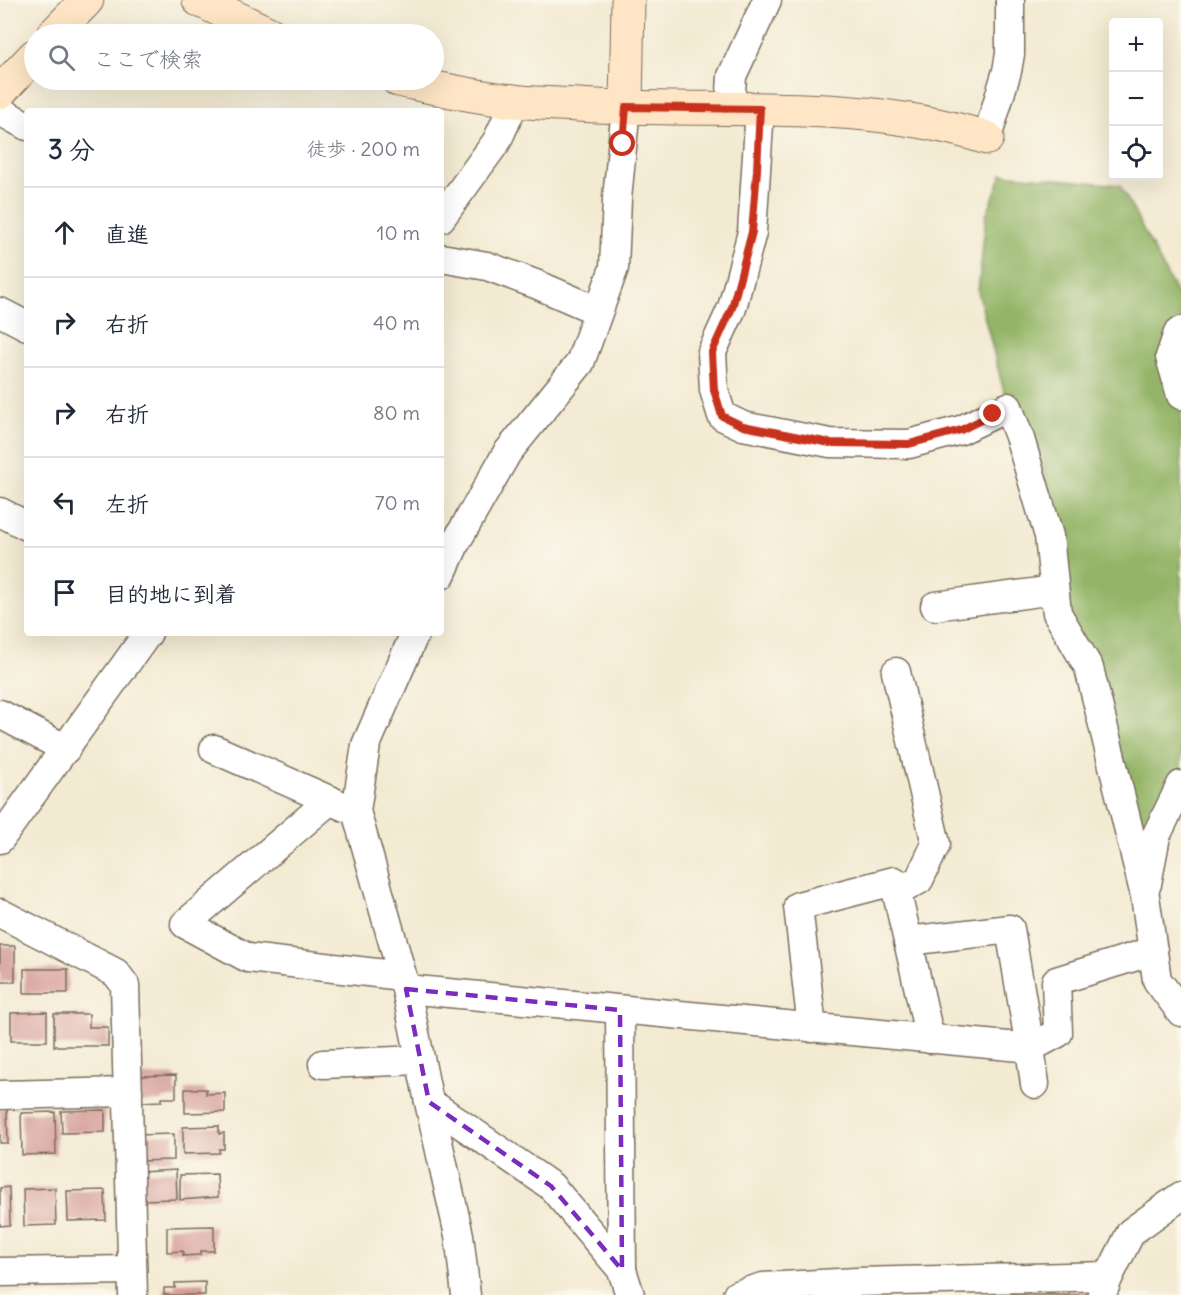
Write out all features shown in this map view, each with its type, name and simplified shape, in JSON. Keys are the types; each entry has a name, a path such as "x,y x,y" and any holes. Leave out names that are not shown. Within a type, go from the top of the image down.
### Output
{"street":[{"path":"64,24 87,0"},
{"path":"199,0 249,24"},
{"path":"444,568 455,544 507,453 580,363 614,268 626,107 628,0"},
{"path":"767,0 732,76 745,109 757,170 752,232 732,308 712,352 714,390 722,416 743,426 830,443 909,444 961,430 1008,407 1049,536 1057,613 1089,668 1145,896 1157,980 1181,1012"},
{"path":"443,90 515,101 626,107 816,110 930,124 987,138 1010,54 1010,0"},
{"path":"0,92 24,67"},
{"path":"444,214 497,141 515,101"},
{"path":"0,111 24,124"},
{"path":"444,259 487,266 598,311"},
{"path":"0,312 24,324"},
{"path":"1181,331 1178,333 1170,357 1181,395"},
{"path":"0,512 24,524"},
{"path":"935,606 1054,590"},
{"path":"0,839 146,636"},
{"path":"414,636 366,745 356,812 404,983 459,1236 465,1295"},
{"path":"896,672 936,844 919,880 897,892"},
{"path":"0,714 66,748"},
{"path":"213,749 356,812"},
{"path":"1145,896 1156,836 1181,785"},
{"path":"330,800 185,924 248,958 404,983 620,1010 1030,1048 1058,1033 1056,981 1153,951"},
{"path":"812,1028 798,906 894,881 930,1039"},
{"path":"0,913 116,973 125,985 132,1282 0,1272"},
{"path":"908,941 1010,929 1035,1084"},
{"path":"620,1010 626,1282"},
{"path":"323,1064 420,1060"},
{"path":"0,1095 128,1092"},
{"path":"429,1102 551,1186 626,1282"},
{"path":"737,1295 763,1287 857,1282 1105,1286 1131,1232 1181,1196"}],"highlighted area":[{"path":"406,989 620,1010 622,1270 551,1186 429,1102"}],"green space":[{"path":"1002,174 1120,185 1181,302 1181,785 1145,896 978,292 986,216"}],"building":[{"path":"0,946 15,946 15,982 0,982"},
{"path":"24,969 68,969 68,993 24,993"},
{"path":"47,1012 47,1041 11,1041 11,1013"},
{"path":"54,1014 89,1014 89,1027 108,1027 108,1046 54,1046"},
{"path":"176,1075 176,1098 140,1102 139,1076"},
{"path":"185,1089 206,1089 206,1094 225,1093 225,1112 185,1113"},
{"path":"0,1109 7,1109 8,1143 0,1143"},
{"path":"105,1110 105,1132 62,1133 61,1111"},
{"path":"55,1112 56,1154 22,1155 21,1113"},
{"path":"219,1126 219,1134 224,1133 224,1149 219,1149 219,1153 183,1154 183,1127"},
{"path":"174,1134 174,1160 137,1161 136,1135"},
{"path":"176,1170 177,1199 140,1200 140,1172"},
{"path":"217,1174 218,1197 180,1200 180,1175"},
{"path":"9,1187 10,1225 0,1226 0,1188"},
{"path":"55,1188 56,1225 24,1226 23,1189"},
{"path":"105,1190 106,1220 68,1221 67,1191"},
{"path":"214,1226 214,1251 200,1251 200,1255 183,1256 183,1251 167,1252 167,1227"},
{"path":"205,1282 205,1295 164,1295 164,1288 175,1288 175,1283"},
{"path":"1091,1290 1085,1295 1012,1295 1012,1293"}],"route":[{"path":"623,144 626,107 760,109 752,232 732,308 712,352 714,390 722,416 743,426 830,443 909,444 961,430 993,414"}]}
